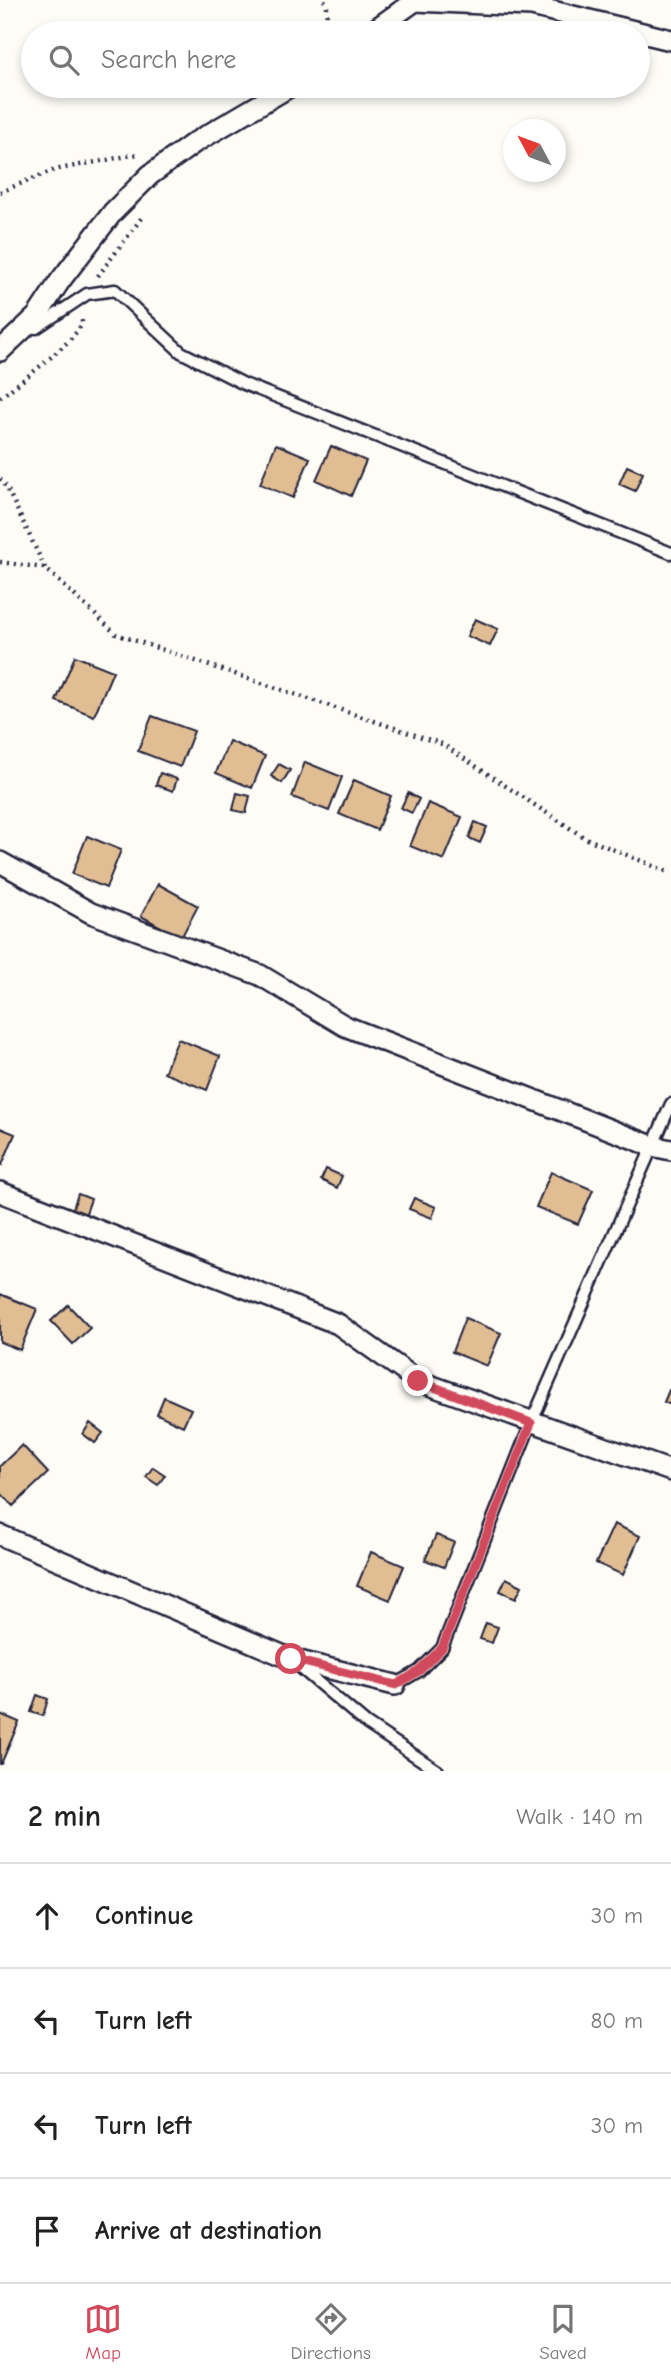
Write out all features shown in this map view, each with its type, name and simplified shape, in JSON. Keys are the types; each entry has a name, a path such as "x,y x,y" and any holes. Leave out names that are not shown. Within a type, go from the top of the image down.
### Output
{"street":[{"path":"386,21 415,0 532,6 593,21"},
{"path":"650,35 671,40"},
{"path":"2,350 37,316 113,212 150,175 194,144 271,98"},
{"path":"0,862 91,913 260,975 345,1026 662,1148"},
{"path":"0,1192 338,1324 418,1381 671,1471"},
{"path":"0,1535 291,1659 396,1685"}],"lane":[{"path":"2,350 87,294 115,290 181,352 244,384 671,553"},
{"path":"396,1685 419,1671 442,1648 531,1423 662,1148 671,1104"},
{"path":"291,1659 367,1724 438,1771"}],"path":[{"path":"324,0 327,5 326,21"},
{"path":"0,192 54,170 143,153"},
{"path":"0,479 6,486 45,568 116,634 442,744 585,838 671,873"},
{"path":"0,562 45,568"}],"building":[{"path":"276,444 310,458 293,498 260,484"},
{"path":"331,446 366,461 351,496 316,480"},
{"path":"627,466 643,473 635,491 619,484"},
{"path":"475,619 498,629 490,646 467,636"},
{"path":"75,656 113,671 94,716 56,701"},
{"path":"152,716 194,731 180,767 138,751"},
{"path":"229,741 265,756 252,788 216,773"},
{"path":"305,762 342,777 329,811 292,797"},
{"path":"279,764 290,770 282,783 271,776"},
{"path":"160,773 177,779 173,791 156,785"},
{"path":"354,780 391,796 377,830 339,814"},
{"path":"237,793 250,796 246,813 233,810"},
{"path":"408,793 419,799 412,813 401,808"},
{"path":"428,803 462,817 444,860 410,846"},
{"path":"475,822 487,827 480,843 469,838"},
{"path":"87,836 121,850 106,888 72,874"},
{"path":"158,884 198,906 181,938 141,916"},
{"path":"178,1039 220,1056 207,1090 164,1073"},
{"path":"0,1128 15,1134 2,1165 0,1164"},
{"path":"326,1169 342,1176 337,1188 321,1180"},
{"path":"551,1172 593,1190 578,1224 536,1207"},
{"path":"78,1194 91,1199 85,1216 72,1211"},
{"path":"414,1198 436,1207 432,1218 409,1209"},
{"path":"0,1294 37,1309 20,1350 0,1342"},
{"path":"68,1305 90,1328 73,1344 51,1321"},
{"path":"465,1318 501,1333 487,1366 452,1352"},
{"path":"671,1390 671,1405 664,1402"},
{"path":"164,1397 191,1409 183,1426 157,1414"},
{"path":"90,1423 103,1433 95,1443 83,1434"},
{"path":"22,1445 48,1473 13,1506 0,1492 0,1466"},
{"path":"153,1467 165,1475 158,1485 146,1477"},
{"path":"614,1524 640,1536 623,1575 596,1563"},
{"path":"436,1535 454,1542 444,1567 425,1560"},
{"path":"371,1552 404,1566 390,1600 357,1586"},
{"path":"506,1578 522,1586 516,1598 500,1591"},
{"path":"486,1623 498,1627 492,1643 480,1639"},
{"path":"37,1695 48,1699 43,1716 31,1712"},
{"path":"0,1714 19,1722 1,1764 0,1764"}],"route":[{"path":"291,1659 396,1685 419,1671 442,1648 531,1423 418,1381"}]}
